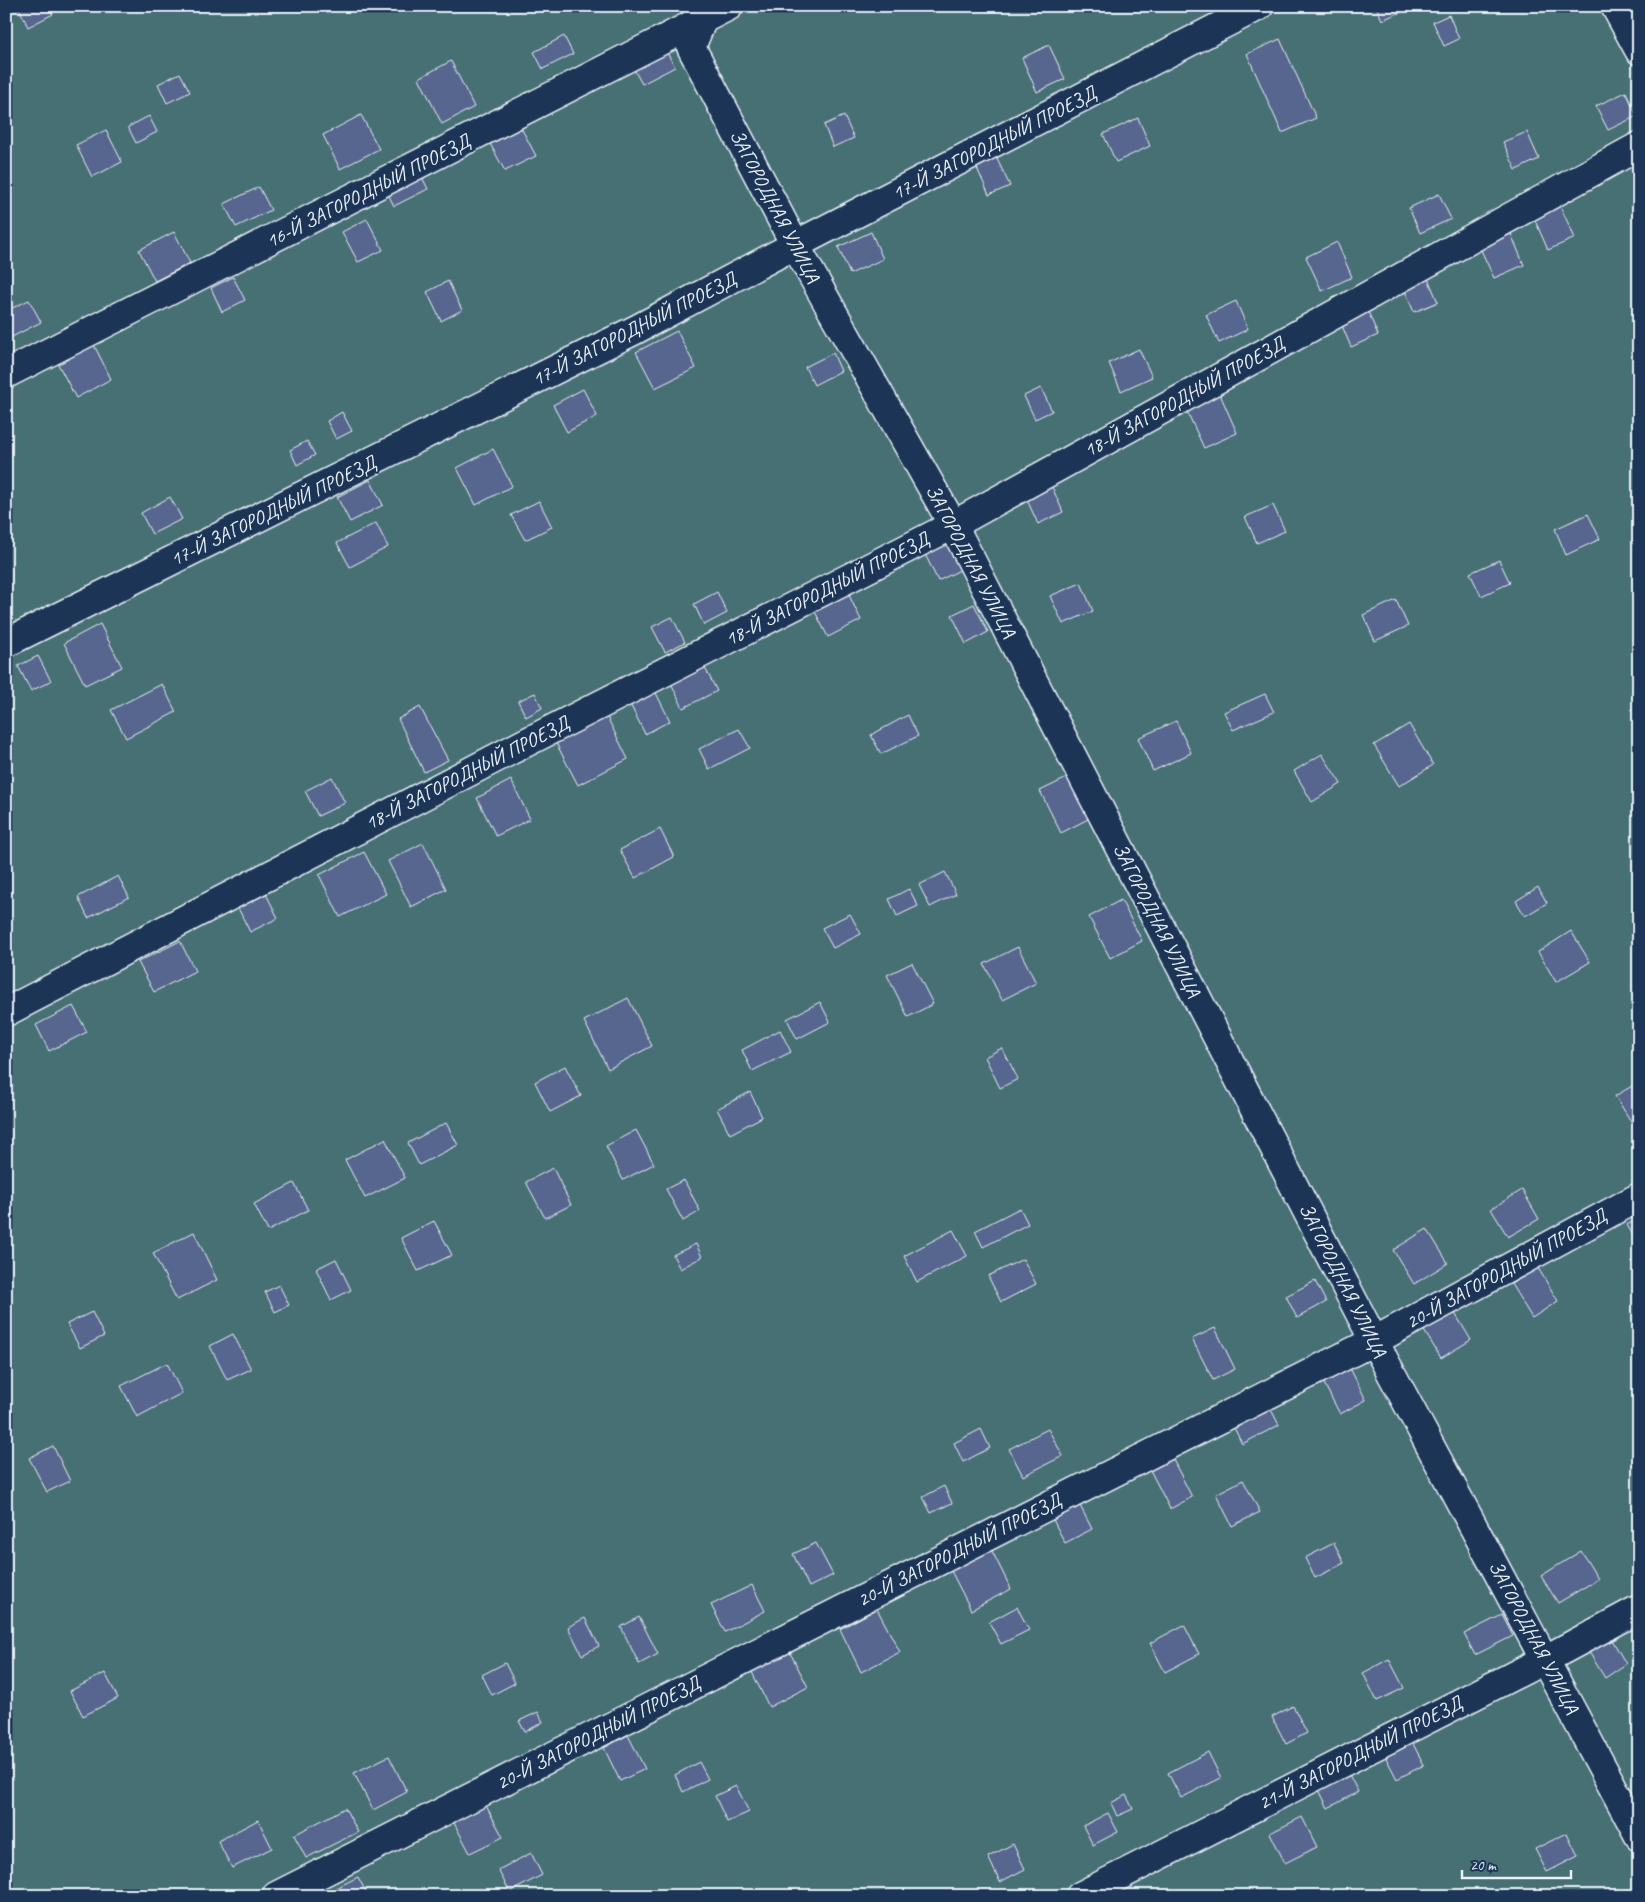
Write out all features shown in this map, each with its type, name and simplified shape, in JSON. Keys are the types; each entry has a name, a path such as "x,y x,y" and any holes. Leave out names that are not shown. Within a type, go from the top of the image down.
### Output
{"street":[{"name":"16-Й ЗАГОРОДНЫЙ ПРОЕЗД","path":"6,374 699,14 729,6"},
{"name":"17-Й ЗАГОРОДНЫЙ ПРОЕЗД","path":"6,644 636,330 1259,6"},
{"path":"1615,6 1639,50"},
{"name":"ЗАГОРОДНАЯ УЛИЦА","path":"699,14 691,47 795,246 953,525 1374,1341 1546,1659 1639,1836"},
{"name":"18-Й ЗАГОРОДНЫЙ ПРОЕЗД","path":"6,1012 505,753 953,525 1639,146"},
{"name":"20-Й ЗАГОРОДНЫЙ ПРОЕЗД","path":"276,1896 1374,1341 1639,1197"},
{"name":"21-Й ЗАГОРОДНЫЙ ПРОЕЗД","path":"1080,1896 1546,1659 1639,1609"}],"green space":[{"path":"6,6 1639,6 1639,1896 6,1896"}],"building":[{"path":"18,6 49,6 53,14 28,27"},
{"path":"1376,6 1407,6 1408,9 1382,20"},
{"path":"1449,15 1459,39 1444,46 1433,22"},
{"path":"564,36 573,54 543,69 534,52"},
{"path":"1280,39 1316,118 1282,133 1247,54"},
{"path":"1049,45 1065,79 1037,92 1022,58"},
{"path":"665,49 675,67 642,84 632,66"},
{"path":"451,61 474,107 442,124 419,78"},
{"path":"180,73 190,92 167,103 158,84"},
{"path":"1626,92 1637,116 1608,130 1596,106"},
{"path":"361,115 379,149 340,169 323,135"},
{"path":"149,116 157,132 136,143 128,127"},
{"path":"844,116 854,138 833,147 824,125"},
{"path":"1138,118 1150,146 1116,162 1103,134"},
{"path":"519,124 536,156 505,171 488,140"},
{"path":"106,130 122,162 92,177 76,145"},
{"path":"1527,132 1539,159 1516,170 1503,142"},
{"path":"996,157 1010,186 989,195 976,166"},
{"path":"421,175 428,189 394,206 387,192"},
{"path":"259,187 271,210 236,227 224,204"},
{"path":"1439,194 1451,219 1420,233 1409,208"},
{"path":"1560,206 1575,238 1548,250 1534,218"},
{"path":"367,219 383,250 358,262 342,232"},
{"path":"174,232 190,263 155,281 139,250"},
{"path":"871,232 883,259 850,274 838,247"},
{"path":"1511,234 1524,265 1494,278 1480,248"},
{"path":"1337,242 1352,277 1322,291 1306,257"},
{"path":"1426,274 1438,302 1414,312 1402,284"},
{"path":"233,277 245,300 222,312 211,288"},
{"path":"448,281 462,310 441,321 427,292"},
{"path":"29,300 41,322 6,340 6,311"},
{"path":"1236,301 1248,329 1219,343 1206,315"},
{"path":"1367,309 1378,335 1351,347 1340,321"},
{"path":"677,331 696,368 655,388 636,352"},
{"path":"94,345 111,379 76,398 58,364"},
{"path":"1139,349 1152,377 1121,391 1109,363"},
{"path":"833,353 841,371 814,385 805,367"},
{"path":"1041,388 1052,411 1035,419 1024,396"},
{"path":"583,389 597,416 567,432 553,405"},
{"path":"1219,392 1237,433 1204,448 1185,407"},
{"path":"342,412 352,431 336,439 327,421"},
{"path":"307,441 315,455 297,465 290,450"},
{"path":"493,449 512,486 476,505 457,468"},
{"path":"370,480 383,505 350,522 337,497"},
{"path":"1049,480 1063,512 1038,524 1023,491"},
{"path":"170,497 182,519 152,534 141,513"},
{"path":"539,501 552,527 525,540 511,515"},
{"path":"1273,505 1285,531 1257,543 1245,517"},
{"path":"1588,514 1600,539 1566,555 1555,529"},
{"path":"376,523 388,547 350,567 337,543"},
{"path":"950,537 966,567 938,581 923,550"},
{"path":"1499,560 1510,583 1481,596 1470,573"},
{"path":"1081,583 1093,611 1063,624 1050,596"},
{"path":"844,585 861,620 828,637 810,602"},
{"path":"717,592 727,613 704,625 694,604"},
{"path":"1396,600 1408,626 1375,641 1363,615"},
{"path":"974,604 988,632 966,644 952,615"},
{"path":"672,617 685,642 665,652 652,627"},
{"path":"100,624 122,667 85,685 64,643"},
{"path":"38,656 51,681 31,691 18,666"},
{"path":"703,664 717,691 683,708 670,681"},
{"path":"162,684 176,712 126,738 111,710"},
{"path":"653,687 670,721 645,734 628,700"},
{"path":"535,693 542,708 526,717 518,701"},
{"path":"1265,694 1274,712 1233,730 1224,712"},
{"path":"420,707 448,760 424,772 398,719"},
{"path":"908,715 918,736 881,754 871,735"},
{"path":"607,717 628,759 578,785 556,743"},
{"path":"1176,721 1191,753 1153,771 1138,738"},
{"path":"1409,724 1433,765 1399,786 1374,745"},
{"path":"739,729 750,748 709,769 699,749"},
{"path":"1322,754 1341,784 1312,802 1294,771"},
{"path":"1071,776 1092,817 1061,833 1040,791"},
{"path":"332,777 345,803 318,816 305,791"},
{"path":"511,780 530,819 496,836 477,798"},
{"path":"660,829 674,857 635,878 620,850"},
{"path":"423,843 446,889 411,907 388,861"},
{"path":"364,852 386,894 340,917 319,875"},
{"path":"945,872 956,894 930,907 919,885"},
{"path":"118,876 129,897 88,918 78,897"},
{"path":"1538,887 1547,903 1525,916 1516,901"},
{"path":"909,889 918,906 897,916 889,899"},
{"path":"266,894 278,918 250,932 238,908"},
{"path":"1121,900 1142,941 1110,958 1089,917"},
{"path":"850,914 861,934 833,948 822,928"},
{"path":"1571,931 1590,962 1556,982 1538,952"},
{"path":"180,941 195,971 154,992 138,962"},
{"path":"1018,947 1036,983 1002,1000 984,964"},
{"path":"912,963 933,1004 908,1017 887,975"},
{"path":"628,998 652,1046 608,1069 584,1021"},
{"path":"820,1002 830,1022 797,1039 787,1019"},
{"path":"73,1006 87,1032 49,1051 36,1025"},
{"path":"780,1030 791,1052 752,1071 742,1050"},
{"path":"1002,1048 1018,1079 1000,1088 985,1057"},
{"path":"565,1066 581,1096 550,1112 535,1082"},
{"path":"1639,1082 1639,1134 1615,1096"},
{"path":"750,1092 762,1117 730,1134 717,1109"},
{"path":"446,1123 458,1145 419,1165 408,1143"},
{"path":"636,1130 654,1164 623,1180 606,1146"},
{"path":"385,1139 405,1178 365,1198 345,1160"},
{"path":"553,1168 571,1205 545,1218 526,1182"},
{"path":"684,1180 700,1211 683,1221 666,1189"},
{"path":"294,1183 308,1210 268,1231 254,1204"},
{"path":"1522,1190 1539,1219 1508,1237 1491,1209"},
{"path":"1020,1208 1028,1224 983,1247 975,1231"},
{"path":"1639,1218 1639,1245 1627,1225"},
{"path":"434,1221 452,1255 418,1271 401,1238"},
{"path":"1427,1229 1448,1263 1414,1284 1393,1250"},
{"path":"953,1230 967,1256 917,1282 904,1256"},
{"path":"194,1232 217,1280 177,1300 153,1253"},
{"path":"696,1244 702,1257 680,1269 673,1255"},
{"path":"336,1259 351,1290 331,1300 316,1269"},
{"path":"1023,1259 1036,1284 1001,1302 988,1276"},
{"path":"1538,1268 1558,1301 1532,1318 1511,1284"},
{"path":"1315,1281 1326,1302 1297,1318 1286,1296"},
{"path":"279,1285 289,1305 275,1312 265,1292"},
{"path":"1453,1310 1471,1340 1441,1358 1423,1329"},
{"path":"92,1312 104,1336 80,1348 67,1324"},
{"path":"1215,1328 1235,1369 1213,1380 1192,1339"},
{"path":"233,1334 251,1369 227,1380 210,1346"},
{"path":"1347,1362 1366,1400 1340,1414 1320,1376"},
{"path":"167,1363 182,1393 137,1417 121,1386"},
{"path":"1266,1400 1279,1425 1242,1444 1230,1419"},
{"path":"981,1429 990,1448 963,1462 954,1443"},
{"path":"1048,1429 1063,1456 1023,1476 1009,1449"},
{"path":"53,1446 70,1481 47,1492 29,1458"},
{"path":"1170,1454 1192,1497 1170,1509 1148,1466"},
{"path":"1243,1480 1260,1512 1232,1526 1216,1494"},
{"path":"944,1486 952,1503 931,1513 923,1497"},
{"path":"1074,1494 1092,1529 1065,1543 1047,1508"},
{"path":"816,1543 833,1575 809,1587 793,1554"},
{"path":"1334,1543 1344,1563 1315,1578 1305,1558"},
{"path":"989,1545 1011,1589 971,1610 948,1565"},
{"path":"1581,1551 1598,1579 1558,1603 1541,1576"},
{"path":"752,1585 765,1611 725,1632 711,1605"},
{"path":"1017,1607 1029,1630 1001,1644 989,1622"},
{"path":"877,1609 900,1652 861,1672 840,1629"},
{"path":"1502,1615 1513,1636 1475,1655 1464,1634"},
{"path":"639,1617 658,1654 639,1664 621,1627"},
{"path":"585,1618 599,1646 582,1655 568,1627"},
{"path":"1184,1625 1199,1654 1165,1672 1150,1643"},
{"path":"1611,1638 1626,1664 1605,1678 1589,1652"},
{"path":"787,1647 808,1687 769,1707 749,1666"},
{"path":"1389,1659 1404,1688 1377,1701 1363,1673"},
{"path":"505,1663 515,1683 492,1695 482,1675"},
{"path":"105,1673 118,1698 83,1716 70,1691"},
{"path":"1293,1706 1307,1733 1286,1744 1272,1717"},
{"path":"538,1712 543,1722 525,1732 519,1721"},
{"path":"628,1735 645,1769 620,1781 604,1748"},
{"path":"1412,1742 1424,1765 1397,1779 1385,1756"},
{"path":"1208,1752 1221,1778 1181,1798 1168,1773"},
{"path":"389,1756 407,1792 373,1810 354,1773"},
{"path":"699,1762 708,1779 683,1792 675,1775"},
{"path":"1345,1767 1358,1792 1328,1808 1315,1782"},
{"path":"736,1786 749,1812 727,1822 715,1796"},
{"path":"1126,1795 1133,1809 1117,1816 1111,1803"},
{"path":"485,1804 503,1837 470,1853 453,1821"},
{"path":"345,1808 358,1832 306,1858 294,1835"},
{"path":"1108,1813 1118,1832 1093,1845 1083,1826"},
{"path":"1302,1817 1317,1847 1285,1863 1270,1833"},
{"path":"258,1820 272,1848 232,1868 218,1841"},
{"path":"1567,1833 1578,1856 1547,1872 1535,1849"},
{"path":"1013,1844 1025,1869 1000,1882 988,1857"},
{"path":"531,1853 542,1875 510,1892 498,1870"},
{"path":"358,1877 368,1896 320,1896"}]}
